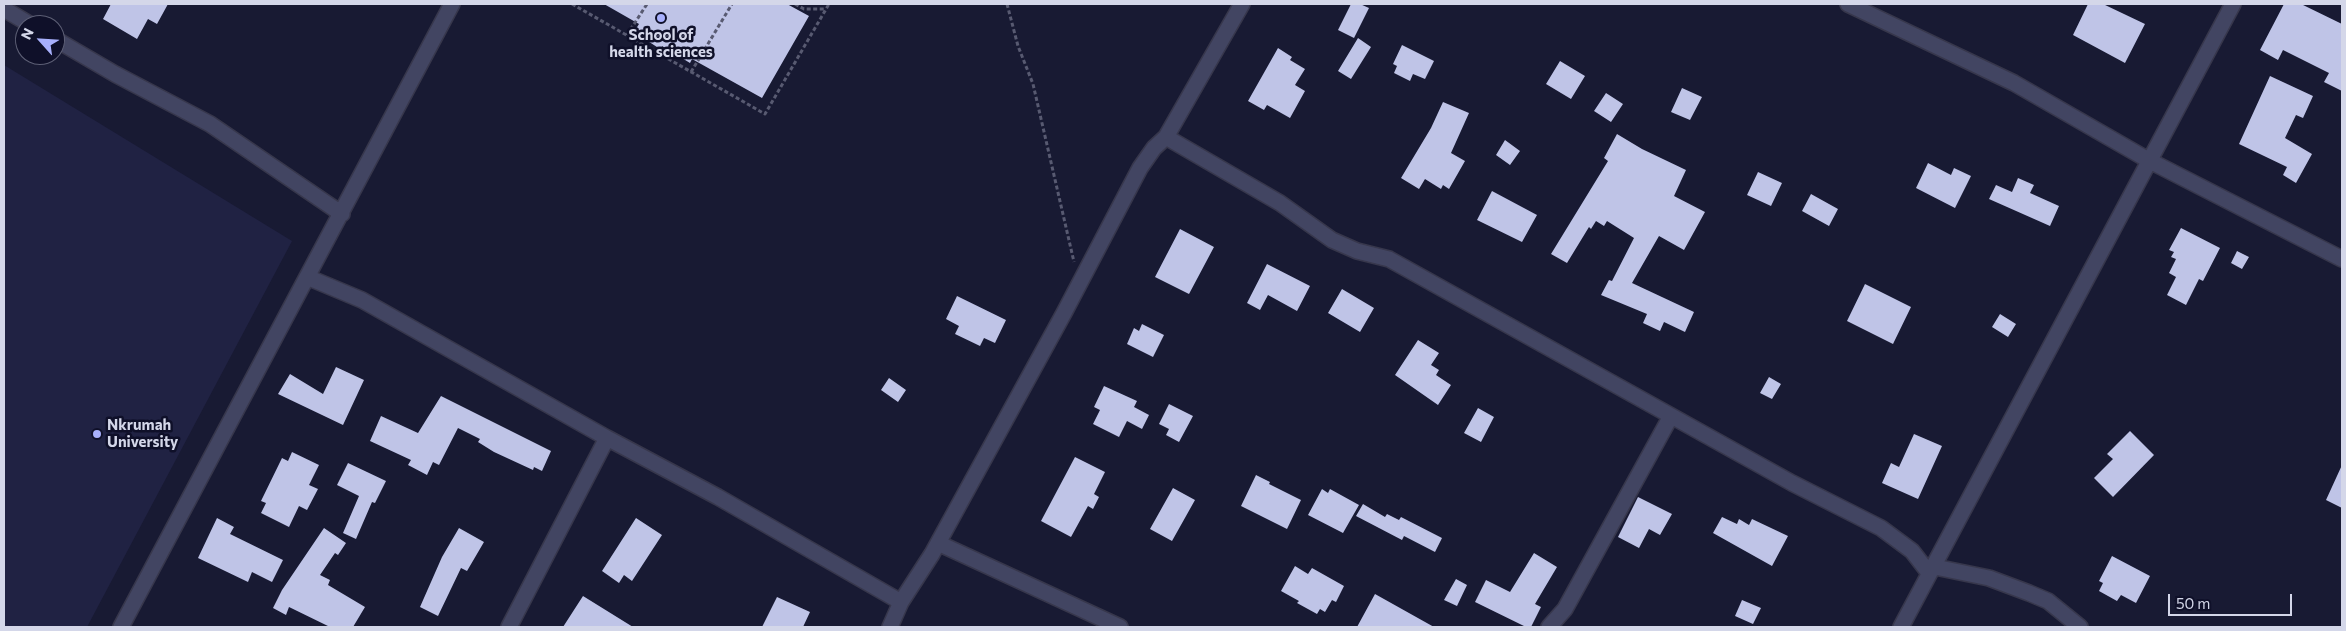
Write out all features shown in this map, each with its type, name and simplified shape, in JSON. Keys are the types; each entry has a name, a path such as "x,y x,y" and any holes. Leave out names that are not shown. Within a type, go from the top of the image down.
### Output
{"street":[{"path":"121,627 452,4"},
{"path":"890,627 902,602 938,543 1140,168 1154,148 1166,138 1242,4"},
{"path":"1848,4 2014,83 2150,162 2342,259"},
{"path":"1901,627 2233,4"},
{"path":"4,9 15,16"},
{"path":"65,45 115,74 210,124 342,214"},
{"path":"1166,138 1280,203 1332,240 1356,251 1388,259 1792,483 1881,528 1912,551 1932,570 1989,578 2029,592 2048,601 2080,627"},
{"path":"306,277 362,300 902,602"},
{"path":"1549,627 1564,609 1671,416"},
{"path":"509,627 607,438"},
{"path":"938,543 1120,627"}],"path":[{"path":"572,4 765,114 829,4"},
{"path":"628,36 647,4"},
{"path":"691,72 732,4"},
{"path":"795,4 804,9 826,9"},
{"path":"1008,4 1018,46 1033,84 1079,284"}],"shaded area":[{"name":"Nkrumah University","path":"4,65 292,241 87,627 4,627"}],"building":[{"path":"111,4 168,4 157,24 148,19 137,39 103,19"},
{"path":"604,4 787,4 809,16 762,98 692,59 690,63 662,46 660,49 634,32 639,24"},
{"path":"1351,4 1360,4 1369,8 1354,38 1338,30"},
{"path":"2088,4 2103,4 2145,24 2125,63 2073,35"},
{"path":"2284,4 2301,4 2342,24 2342,91 2324,82 2329,73 2283,50 2278,60 2260,50"},
{"path":"1358,38 1371,47 1351,79 1338,71"},
{"path":"1402,45 1434,61 1425,79 1413,74 1410,81 1394,73 1397,66 1393,64"},
{"path":"1278,48 1292,57 1290,60 1305,69 1295,85 1305,91 1290,118 1267,105 1264,110 1248,101"},
{"path":"1560,61 1585,76 1571,99 1546,84"},
{"path":"2270,76 2313,96 2303,118 2296,115 2285,138 2312,154 2296,183 2283,175 2287,167 2239,144"},
{"path":"1682,88 1702,97 1690,120 1671,112"},
{"path":"1606,93 1623,104 1611,122 1594,111"},
{"path":"1443,102 1469,113 1451,153 1465,161 1449,189 1443,185 1441,189 1425,179 1419,189 1401,178 1431,128"},
{"path":"1617,134 1642,149 1686,170 1674,196 1705,212 1684,250 1659,236 1632,283 1694,312 1685,332 1664,322 1660,331 1643,323 1647,314 1601,295 1609,280 1612,281 1634,238 1607,221 1604,226 1596,221 1591,229 1589,227 1567,263 1551,254 1608,161 1604,158"},
{"path":"1505,140 1520,151 1510,165 1496,155"},
{"path":"1928,163 1951,175 1954,168 1971,176 1955,208 1916,188"},
{"path":"1758,172 1782,183 1771,206 1747,195"},
{"path":"2018,178 2034,185 2030,193 2059,206 2050,226 1989,199 1996,185 2012,192"},
{"path":"1492,191 1537,215 1522,242 1477,220"},
{"path":"1811,194 1838,209 1829,226 1802,211"},
{"path":"2181,228 2220,248 2203,281 2199,279 2186,305 2167,295 2176,277 2169,273 2176,259 2171,257 2174,252 2169,250"},
{"path":"1180,229 1214,247 1189,294 1155,277"},
{"path":"2237,251 2249,257 2242,269 2231,263"},
{"path":"1267,264 1310,286 1297,311 1268,295 1260,310 1247,303"},
{"path":"1865,284 1911,307 1893,344 1847,321"},
{"path":"1342,289 1374,308 1360,332 1328,313"},
{"path":"957,296 1006,320 995,343 984,338 980,346 955,334 959,326 946,319"},
{"path":"2000,314 2016,324 2008,337 1992,327"},
{"path":"1142,324 1164,335 1153,357 1127,344 1134,328 1139,331"},
{"path":"1418,340 1439,353 1431,365 1439,370 1436,375 1451,385 1438,405 1395,375"},
{"path":"336,367 364,380 343,425 278,394 290,374 323,394"},
{"path":"1769,377 1781,384 1772,399 1760,393"},
{"path":"889,378 906,390 898,402 881,390"},
{"path":"1104,386 1137,401 1134,407 1149,415 1142,429 1127,421 1119,437 1093,424 1100,410 1094,407"},
{"path":"441,396 551,451 542,471 534,467 533,470 494,452 478,442 480,439 458,428 439,465 433,462 427,475 408,465 411,460 370,441 381,416 418,433"},
{"path":"1169,404 1193,416 1179,442 1166,435 1169,429 1159,424"},
{"path":"1478,408 1494,417 1481,442 1464,433"},
{"path":"2130,431 2154,455 2113,497 2094,478 2113,459 2107,454"},
{"path":"1914,434 1942,446 1918,499 1882,483 1891,463 1899,467"},
{"path":"292,452 319,465 309,485 318,489 307,510 299,506 289,527 261,513 266,503 261,501 282,458 288,461"},
{"path":"1075,457 1105,472 1094,494 1099,497 1093,509 1088,506 1071,537 1041,521"},
{"path":"348,463 386,481 375,503 372,502 356,539 343,533 359,496 337,485"},
{"path":"2342,465 2342,508 2326,500"},
{"path":"1256,475 1270,482 1269,484 1301,500 1287,529 1241,506"},
{"path":"1173,488 1195,500 1172,541 1150,529"},
{"path":"1322,489 1328,493 1330,489 1359,505 1343,533 1308,515"},
{"path":"1638,497 1672,514 1660,535 1649,529 1639,548 1618,537"},
{"path":"1363,504 1385,517 1387,514 1399,520 1401,517 1442,538 1435,552 1404,536 1402,540 1356,516"},
{"path":"1722,517 1737,524 1739,519 1749,525 1752,519 1788,536 1772,566 1713,533"},
{"path":"217,518 234,527 230,534 283,560 272,582 252,572 248,582 198,558"},
{"path":"636,518 662,535 632,581 624,575 619,583 602,571"},
{"path":"324,528 346,543 338,555 335,553 320,575 330,580 328,585 365,607 353,627 330,627 289,607 286,615 273,608 282,590"},
{"path":"459,528 484,542 467,571 461,568 438,616 420,607 442,557"},
{"path":"1534,553 1557,567 1535,604 1541,607 1531,627 1526,627 1475,602 1486,580 1510,592"},
{"path":"2112,556 2150,576 2136,603 2121,595 2117,601 2099,591 2103,583 2099,581"},
{"path":"1295,566 1308,574 1312,568 1344,586 1336,602 1332,600 1325,612 1320,609 1317,614 1281,591"},
{"path":"1456,579 1467,585 1457,606 1444,600"},
{"path":"1375,594 1434,627 1357,627"},
{"path":"583,596 633,627 563,627"},
{"path":"777,597 810,612 803,627 762,627"},
{"path":"1742,600 1761,608 1753,624 1735,616"}],"place":[{"name":"School of health sciences","path":"661,18"},
{"name":"Nkrumah University","path":"97,434"}]}
